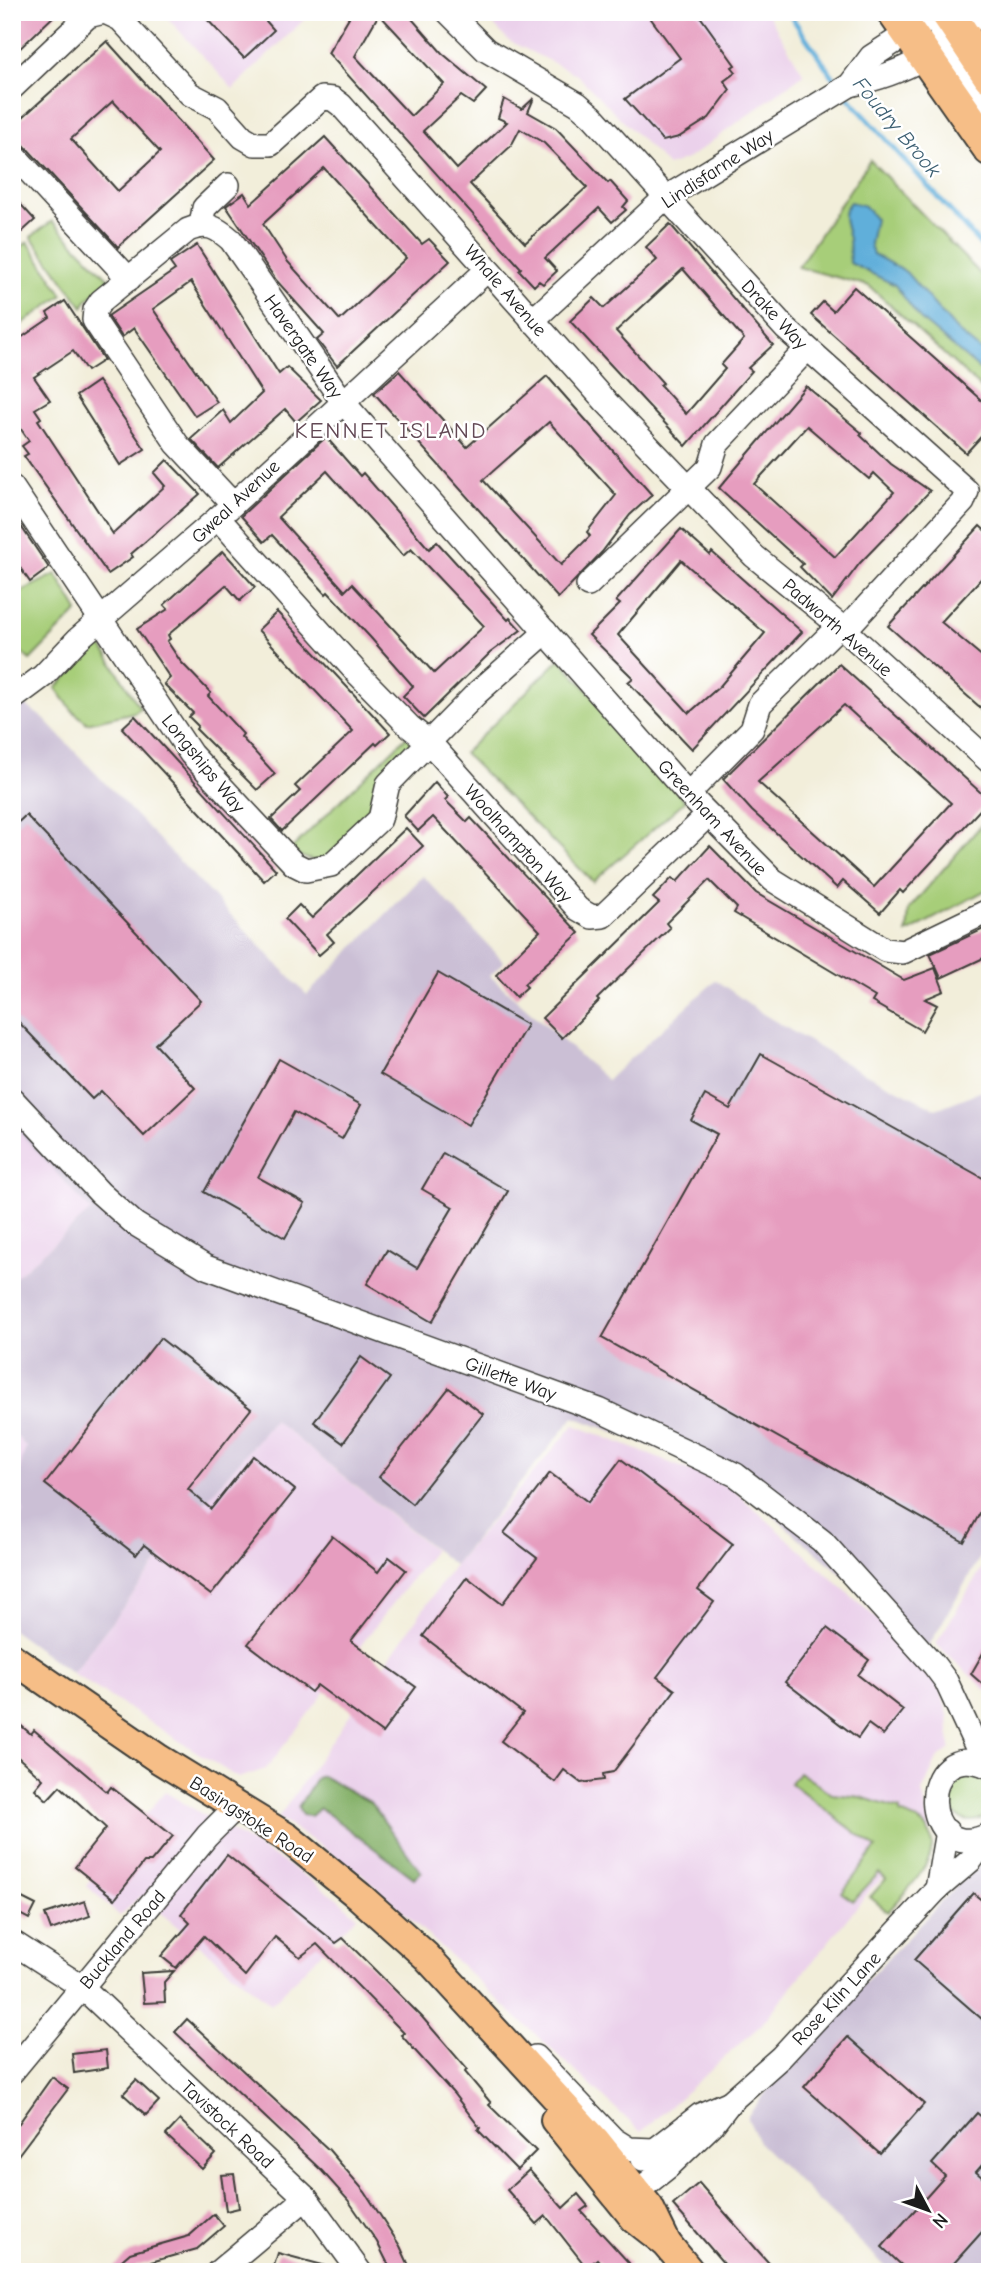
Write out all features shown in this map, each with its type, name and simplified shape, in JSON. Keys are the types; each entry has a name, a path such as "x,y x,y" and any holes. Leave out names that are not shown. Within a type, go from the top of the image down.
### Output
{"highway":[{"path":"935,24 990,76"},
{"path":"935,24 990,149"}],"main road":[{"name":"Basingstoke Road","path":"12,1658 235,1808 288,1838 426,1956 499,2037 623,2189 658,2221 667,2244 690,2272"}],"street":[{"path":"12,88 88,16 105,12"},
{"name":"Whale Avenue","path":"105,12 120,19 190,94 217,108 243,137 255,144 271,144 322,98 334,99 398,165 532,321 688,489"},
{"name":"Drake Way","path":"448,12 486,50 578,104 625,150 665,198 807,349 967,491 963,502 842,628"},
{"path":"935,24 950,59 990,116"},
{"name":"Lindisfarne Way","path":"850,85 871,57 935,24"},
{"name":"Lindisfarne Way","path":"532,321 665,198 850,85 884,78 935,24"},
{"path":"12,153 129,279"},
{"path":"228,186 204,208 201,225 171,243 101,301 95,310 94,320 225,511 410,727 429,742"},
{"name":"Havergate Way","path":"201,225 216,227 231,240 343,402 546,632"},
{"name":"Gweal Avenue","path":"12,699 40,680 78,639 101,622 225,511 487,270"},
{"path":"588,585 710,467 718,444 807,349"},
{"name":"Longships Way","path":"12,487 191,754 279,851 306,870 331,865 380,819 388,784 477,693 546,632"},
{"name":"Padworth Avenue","path":"688,489 754,556 986,751"},
{"path":"688,794 752,729 761,704 842,628"},
{"name":"Greenham Avenue","path":"546,632 688,794 773,880 885,950 903,951 990,910"},
{"name":"Woolhampton Way","path":"429,742 570,900 592,917 603,916 708,815"},
{"name":"Gillette Way","path":"12,1099 100,1193 135,1224 206,1267 599,1410 736,1475 822,1541 934,1665 947,1681 988,1766"},
{"path":"963,1719 957,1742 934,1790 933,1807 936,1818 947,1831 966,1839 990,1835"},
{"path":"943,1773 965,1762 988,1766"},
{"name":"Buckland Road","path":"12,2072 207,1836 235,1808"},
{"path":"937,1889 947,1831"},
{"name":"Rose Kiln Lane","path":"623,2189 713,2124 730,2102 812,2026 937,1889 971,1860 990,1835"},
{"name":"Tavistock Road","path":"12,1942 82,1987 306,2198 360,2272"},
{"path":"499,2037 522,2045 621,2145 654,2150"},
{"name":"Rose Kiln Lane","path":"623,2189 654,2150 700,2115 730,2102"},
{"path":"218,2272 306,2198"}],"shaded area":[{"path":"162,12 312,12 233,89"},
{"path":"481,12 766,12 804,74 689,158 668,166 576,74 509,41"},
{"path":"12,681 24,704 44,719 307,995 423,876 504,962 490,976 607,1080 716,980 763,1014 850,1066 936,1109 990,1088 990,1540 928,1647 721,1472 574,1417 454,1565 274,1420 204,1503 72,1673 12,1630 12,1527 24,1512 14,1491 26,1447 12,1431 12,1280 91,1211 12,1124"},
{"path":"12,1124 91,1211 12,1280"},
{"path":"274,1420 434,1550 266,1769 238,1778 72,1673 204,1503"},
{"path":"574,1425 729,1486 934,1670 948,1715 950,1749 937,1759 922,1792 931,1831 871,1889 761,2025 641,2132 362,1874 278,1818 454,1565"},
{"path":"12,1431 26,1447 23,1461 24,1512 12,1527"},
{"path":"990,1555 990,1694 936,1644"},
{"path":"165,1792 290,1866 337,1898 357,1916 271,2004 140,1896 120,1916 86,1885"},
{"path":"990,1857 990,2272 891,2272 760,2144 747,2117 791,2060 963,1879"}],"green space":[{"path":"870,160 990,284 990,396 869,286 798,267"},
{"path":"52,221 111,281 88,299 83,307 31,237"},
{"path":"28,242 63,295 12,331 12,253"},
{"path":"56,574 78,611 30,660 12,644 12,592 16,594"},
{"path":"100,643 140,708 135,712 87,723 72,710 56,688"},
{"path":"560,659 685,801 593,882 464,753"},
{"path":"409,734 415,741 376,787 366,821 320,863 288,852"},
{"path":"990,815 990,888 907,933 909,909"},
{"path":"799,1772 832,1794 860,1797 900,1809 900,1813 920,1822 930,1833 932,1846 921,1873 888,1912 870,1897 886,1879 879,1873 853,1901 842,1893 876,1848 791,1783"},
{"path":"322,1776 370,1802 421,1872 414,1878 320,1808 311,1816 302,1815 298,1807 316,1778"},
{"path":"971,1777 987,1783 993,1799 987,1815 971,1821 955,1815 949,1799 955,1783"}],"water":[{"path":"850,202 865,206 875,219 870,244 873,254 906,272 957,331 990,358 990,378 920,319 895,285 850,263 844,215"}],"building":[{"path":"12,12 58,12 12,56"},
{"path":"200,12 258,12 274,30 244,58"},
{"path":"352,12 406,12 442,53 486,90 473,104 461,96 423,131 457,169 507,122 498,118 504,99 522,109 534,98 528,112 556,128 608,183 610,181 628,201 623,207 626,210 612,222 599,208 545,258 557,271 543,284 539,281 534,286 519,270 521,268 328,53","holes":["379,14 444,84 411,116 355,56","520,129 544,143 587,187 525,243 470,184 511,146"]},
{"path":"646,12 697,12 735,65 732,67 736,72 724,81 730,90 709,118 679,137 663,141 625,99 680,58"},
{"path":"107,41 214,160 118,247 12,132 12,127","holes":["113,101 160,152 118,191 71,139"]},
{"path":"325,137 422,244 429,239 450,261 337,366 317,340 324,334 276,280 226,206 244,193 251,204","holes":["324,168 406,258 340,320 288,262 263,224"]},
{"path":"12,195 35,220 12,241"},
{"path":"670,224 773,345 748,368 752,371 686,446 570,321 594,298 604,308 657,260 646,247","holes":["683,269 744,339 721,365 725,369 686,414 660,385 663,383 616,331"]},
{"path":"197,245 279,374 287,367 321,400 296,422 285,409 218,468 191,439 223,410 231,423 262,393 191,282 153,309 217,402 195,416 134,328 122,337 108,316 175,270 170,263"},
{"path":"854,287 990,408 990,427 966,453 811,315 823,302 833,311"},
{"path":"65,301 104,360 87,371 73,351 34,377 50,400 35,409 41,418 38,420 113,534 165,486 154,473 167,460 200,494 131,554 133,557 108,574 24,456 28,454 22,446 29,441 12,416 12,344 50,318 47,313"},
{"path":"399,371 467,447 547,376 652,495 630,515 602,552 558,598 374,393","holes":["549,422 616,495 587,532 590,536 561,565 483,480"]},
{"path":"98,381 145,449 120,465 76,396"},
{"path":"806,386 862,433 860,435 891,464 930,491 860,563 832,600 800,567 803,564 719,488","holes":["807,426 869,479 874,473 894,492 835,557 754,484"]},
{"path":"326,437 360,476 363,473 429,549 437,542 508,620 510,618 521,630 490,653 424,718 403,696 413,686 370,637 272,535 264,542 241,516","holes":["327,471 403,556 411,549 484,626 434,673 352,584 345,591 278,517"]},
{"path":"12,513 49,568 30,582 12,556"},
{"path":"980,526 990,535 990,569 941,622 990,663 990,716 888,626"},
{"path":"681,529 710,555 712,552 802,632 692,749 628,682 633,678 589,635 620,604 616,601","holes":["681,560 765,633 720,686 689,713 618,635"]},
{"path":"223,551 255,587 240,601 226,585 168,635 170,639 167,641 181,662 211,693 208,696 243,734 241,737 275,774 257,790 196,729 198,726 189,717 193,713 164,684 170,678 137,629 168,609 164,605"},
{"path":"277,612 390,733 377,745 375,743 282,831 271,819 300,791 295,786 353,731 258,630"},
{"path":"839,664 989,800 903,893 900,890 880,913 843,881 837,888 752,811 723,779","holes":["844,705 951,803 874,887 758,782"]},
{"path":"135,716 276,870 264,881 122,728"},
{"path":"435,782 448,797 445,800 467,822 471,818 579,933 524,984 527,987 516,997 496,975 540,931 433,817 418,831 404,816"},
{"path":"26,815 201,1001 155,1044 195,1088 144,1136 101,1091 92,1099 12,1015 12,828"},
{"path":"406,828 423,846 327,934 334,942 319,955 285,919 299,905 312,918"},
{"path":"710,846 756,893 904,980 935,968 944,991 925,999 937,1005 922,1031 872,1002 875,997 734,913 737,908 709,880 666,923 670,928 597,999 599,1001 562,1038 542,1018 659,903 653,898 672,878 677,882"},
{"path":"990,926 990,955 941,978 930,954"},
{"path":"438,973 527,1025 468,1125 380,1074"},
{"path":"761,1054 990,1182 990,1495 964,1542 602,1338 717,1134 691,1120 705,1095 730,1109"},
{"path":"279,1059 361,1105 342,1139 294,1112 258,1177 305,1203 285,1238 204,1192"},
{"path":"443,1153 508,1191 432,1322 367,1284 387,1250 417,1268 453,1207 422,1189"},
{"path":"160,1338 251,1409 188,1489 211,1509 253,1456 295,1490 211,1595 144,1545 136,1555 45,1484"},
{"path":"361,1357 390,1378 343,1443 314,1422"},
{"path":"449,1388 483,1414 412,1504 379,1477"},
{"path":"621,1459 733,1544 698,1590 714,1602 657,1677 675,1690 613,1772 603,1774 604,1780 581,1783 564,1770 555,1782 501,1741 523,1713 423,1636 467,1577 502,1604 537,1558 504,1533 550,1473 588,1502"},
{"path":"332,1536 378,1572 389,1557 406,1570 351,1641 416,1687 382,1733 317,1685 311,1692 248,1644"},
{"path":"827,1628 869,1660 858,1675 903,1710 883,1735 868,1724 858,1738 785,1682"},
{"path":"990,1641 990,1691 971,1674"},
{"path":"12,1718 31,1734 34,1730 107,1792 111,1787 173,1836 151,1862 144,1862 115,1899 75,1867 106,1828 60,1786 47,1800 35,1789 43,1779 12,1752"},
{"path":"227,1855 336,1943 343,1938 422,2017 467,2069 465,2072 491,2103 489,2105 536,2151 517,2170 478,2130 480,2128 453,2093 401,2035 404,2033 317,1944 300,1957 275,1937 245,1976 204,1936 176,1968 161,1956 190,1923 181,1914"},
{"path":"12,1893 36,1905 29,1919 12,1910"},
{"path":"973,1893 990,1907 990,2026 914,1960"},
{"path":"85,1901 90,1916 51,1930 45,1914"},
{"path":"174,1971 164,1982 165,2002 144,2003 141,1973"},
{"path":"187,2019 329,2150 365,2192 400,2246 412,2272 392,2272 377,2242 348,2200 322,2171 175,2032"},
{"path":"848,2037 924,2104 880,2154 804,2087"},
{"path":"106,2050 108,2068 74,2073 72,2054"},
{"path":"52,2077 68,2089 12,2163 12,2133"},
{"path":"136,2080 159,2101 146,2115 123,2094"},
{"path":"977,2113 990,2124 990,2156 976,2172 990,2184 990,2223 946,2272 909,2272 882,2247 945,2176 932,2164"},
{"path":"180,2120 216,2154 202,2169 166,2135"},
{"path":"529,2170 563,2208 578,2194 588,2206 581,2211 629,2263 619,2272 608,2272 597,2259 587,2268 546,2216 537,2224 507,2190"},
{"path":"234,2174 239,2208 226,2211 221,2175"},
{"path":"699,2183 777,2272 731,2272 673,2205"},
{"path":"214,2214 224,2226 197,2249 137,2266 130,2272 108,2272 130,2253 189,2236"},
{"path":"278,2253 330,2267 329,2272 272,2272"}],"waterway":[{"name":"Foudry Brook","path":"788,12 838,84"},
{"name":"Foudry Brook","path":"846,95 990,255"}],"district":[{"name":"KENNET ISLAND","path":"391,430"}]}
